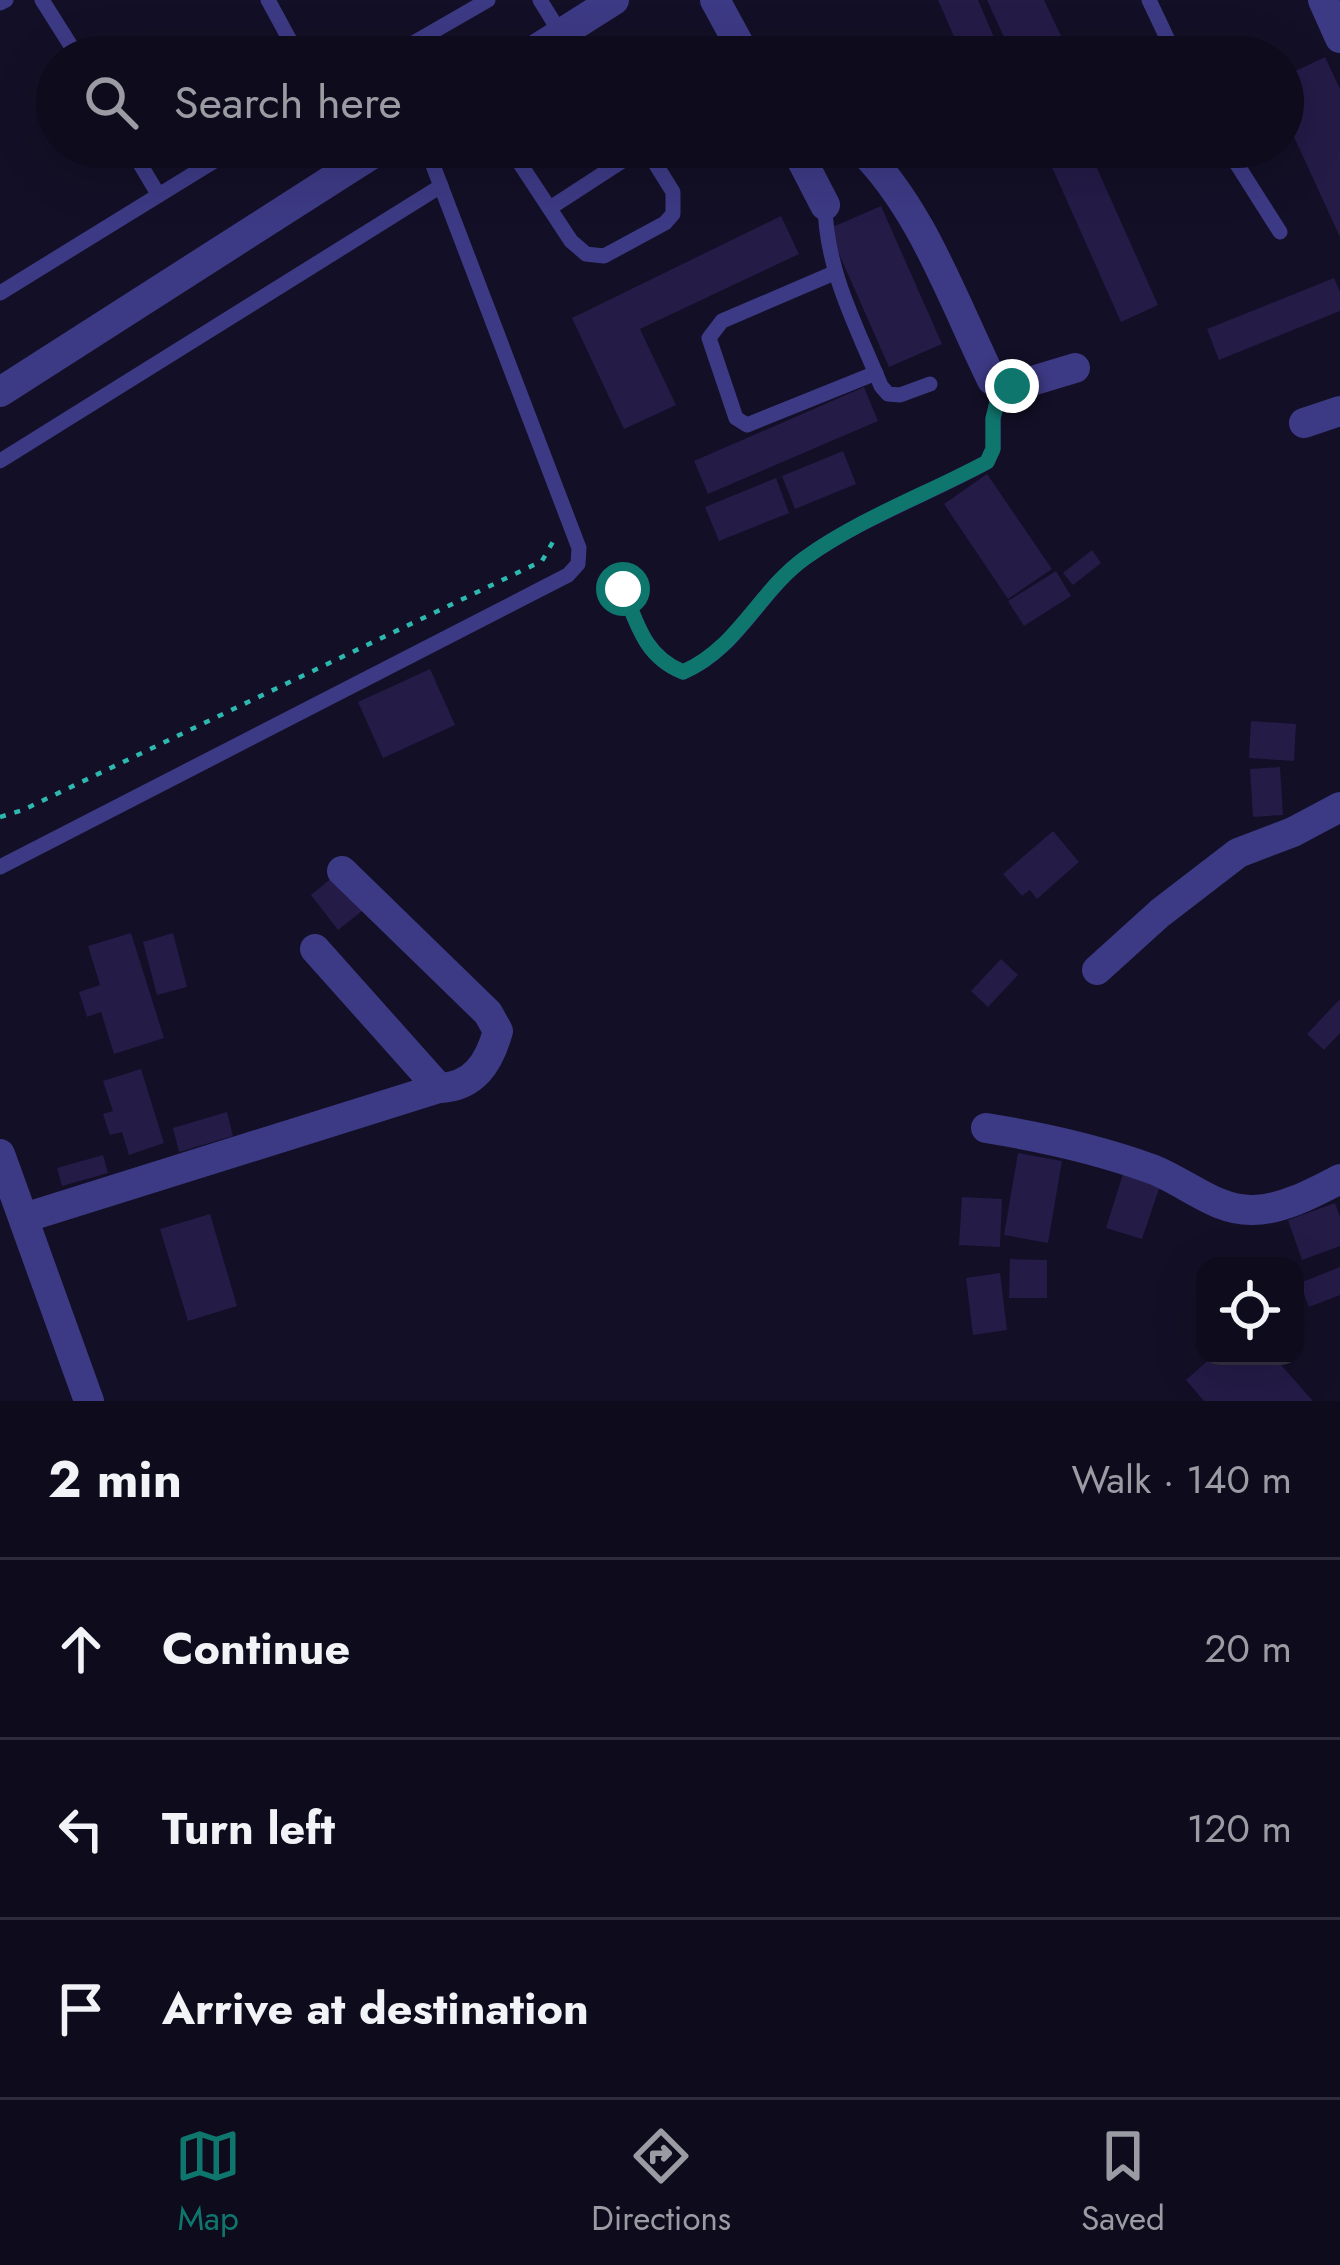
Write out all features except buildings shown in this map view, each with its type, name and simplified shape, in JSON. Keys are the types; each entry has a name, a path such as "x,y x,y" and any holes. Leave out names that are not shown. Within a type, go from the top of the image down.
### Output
{"street":[{"path":"558,36 614,0"},
{"path":"715,0 735,36"},
{"path":"1323,0 1340,38"},
{"path":"0,392 350,168"},
{"path":"805,168 825,206"},
{"path":"879,168 916,224 992,380 1001,386 1075,368"},
{"path":"1304,423 1340,411"},
{"path":"1096,970 1238,853 1340,807"},
{"path":"24,1218 468,1082 493,1050 498,1031 488,1013 342,871"},
{"path":"314,949 439,1088"},
{"path":"986,1128 1049,1138 1154,1170 1212,1201 1252,1210 1288,1203 1339,1184"},
{"path":"0,1154 89,1401"}],"lane":[{"path":"42,0 65,36"},
{"path":"268,0 287,36"},
{"path":"425,36 488,0"},
{"path":"540,0 561,34"},
{"path":"1149,0 1166,36"},
{"path":"143,168 158,194"},
{"path":"0,293 202,168"},
{"path":"0,867 568,575 578,563 579,548 434,168"},
{"path":"528,168 571,241 586,254 604,256 673,214 673,192 658,168"},
{"path":"550,208 612,168"},
{"path":"1239,168 1280,232"},
{"path":"0,461 441,186"},
{"path":"825,206 825,236 834,273 888,394 900,395 930,384"},
{"path":"834,273 722,321 709,338 736,418 747,425 876,373"},
{"path":"623,589 646,645 656,656 683,672 701,664 737,633 800,561 849,530 987,462 1001,386"}],"path":[{"path":"0,818 542,561 557,534"}],"route":[{"path":"623,589 646,645 666,665 683,672 701,664 737,633 800,561 849,530 987,462 1001,386 1012,386"}]}
